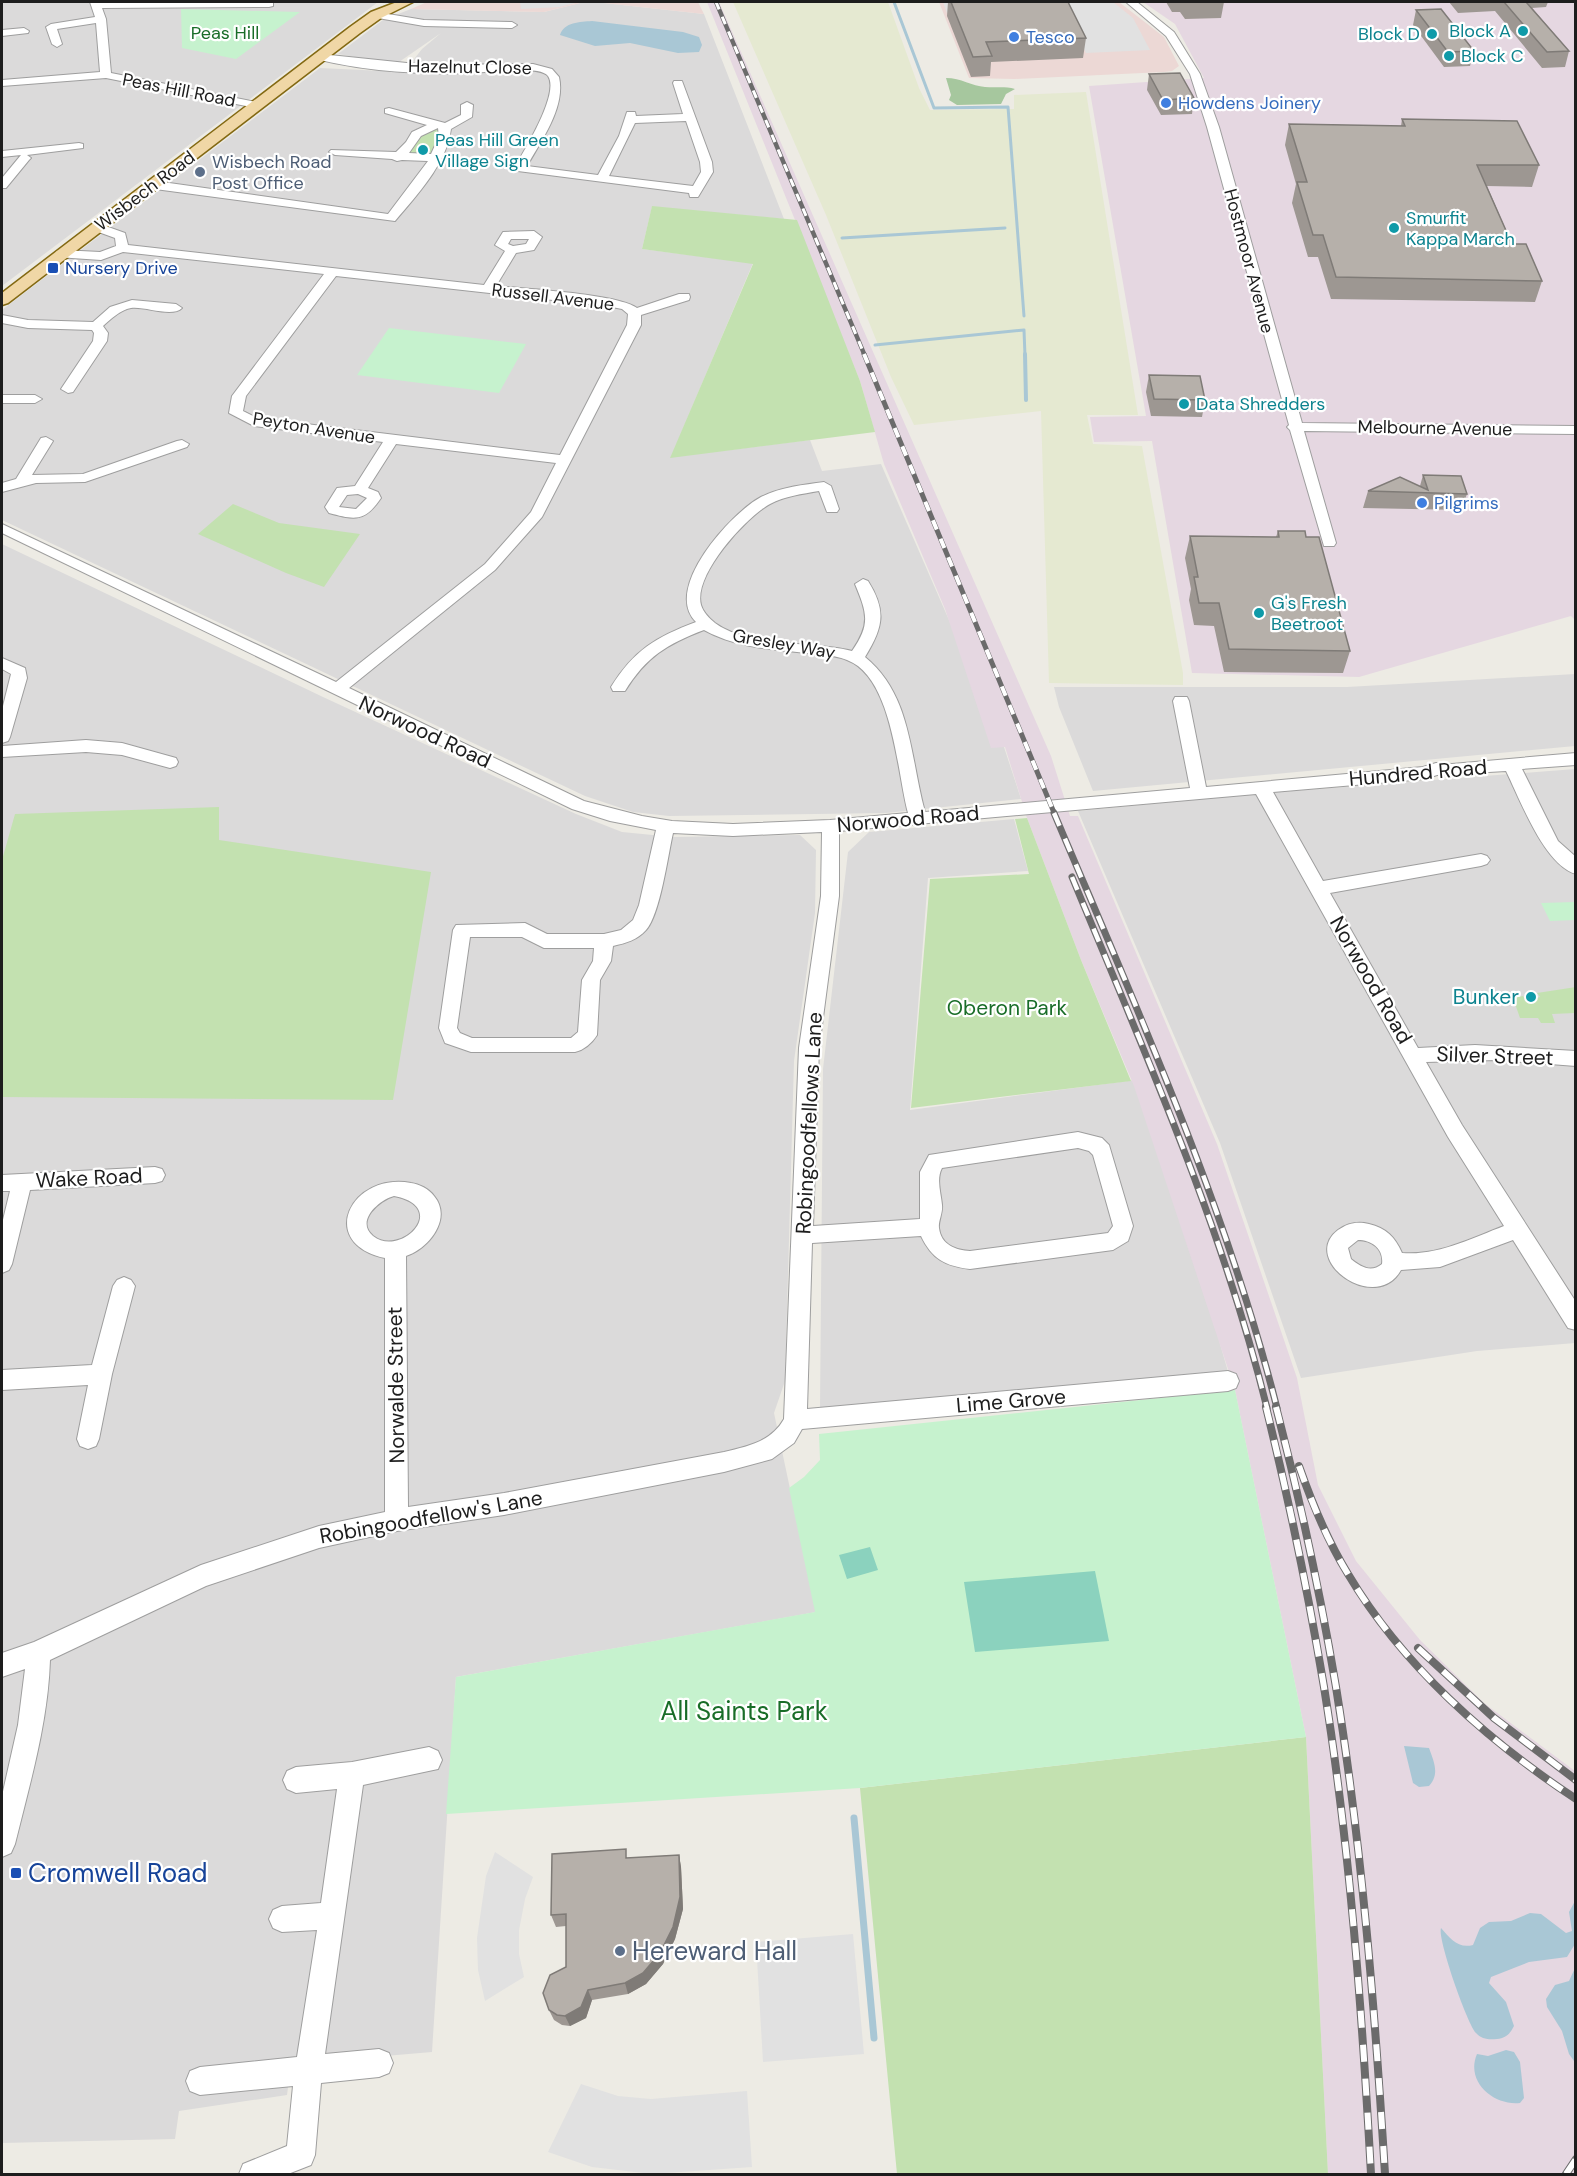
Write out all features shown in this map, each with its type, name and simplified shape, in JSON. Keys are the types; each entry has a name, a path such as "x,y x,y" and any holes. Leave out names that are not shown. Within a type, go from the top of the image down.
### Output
{"main road":[{"name":"Wisbech Road","path":"2,300 376,15 407,2"}],"street":[{"path":"96,3 212,5 247,2 269,4"},
{"name":"Hostmoor Avenue","path":"1131,2 1170,34 1196,75 1213,127 1294,427 1329,543"},
{"name":"Peas Hill Road","path":"96,3 101,19 106,75 256,105"},
{"path":"376,15 424,23 512,25"},
{"path":"57,44 49,22 101,19"},
{"path":"2,33 24,31"},
{"name":"Hazelnut Close","path":"320,57 369,65 446,69 513,67 546,70 553,75 556,82 547,119 517,169 602,178"},
{"path":"2,83 106,75"},
{"path":"678,83 706,162 707,172 695,192 602,178 616,155 631,117 689,117"},
{"path":"397,158 411,144 416,134 466,117 467,105"},
{"path":"389,111 442,125"},
{"path":"155,185 391,218 412,195 442,143 442,125"},
{"path":"2,154 79,146"},
{"path":"335,152 397,158 433,158"},
{"path":"2,185 25,158"},
{"path":"97,227 121,236 122,248"},
{"name":"Russell Avenue","path":"62,254 101,256 122,248 607,302 626,306 635,313 634,325 537,514 490,567 336,690"},
{"path":"488,289 512,250"},
{"name":"Peyton Avenue","path":"333,271 239,396 236,413 254,422 566,460"},
{"path":"635,313 684,297"},
{"path":"2,319 28,324 96,326 109,312 120,306 137,304 176,308"},
{"path":"68,389 100,341 101,333 96,326"},
{"path":"2,399 35,399"},
{"name":"Melbourne Avenue","path":"1294,427 1575,430"},
{"path":"360,490 392,439"},
{"path":"21,482 46,441"},
{"path":"2,488 36,479 85,478 182,444"},
{"name":"Gresley Way","path":"832,509 824,486 787,491 771,496 748,511 707,561 694,585 695,611 705,624 752,643 797,645 856,658 880,681 892,700 918,819"},
{"name":"Norwood Road","path":"2,528 578,806 610,817 665,828 721,831 830,826 1261,787 1415,1056 1455,1131 1575,1321"},
{"path":"856,658 874,630 876,618 863,584"},
{"path":"619,687 628,671 643,654 666,639 705,624"},
{"path":"2,663 19,672 2,736"},
{"path":"1181,700 1199,793"},
{"path":"2,752 86,746 122,749 170,762"},
{"name":"Hundred Road","path":"1261,787 1425,773 1436,769 1452,770 1575,759"},
{"path":"1511,765 1551,844 1575,868"},
{"name":"Robingoodfellows Lane","path":"795,1420 808,1048 830,896 832,853 830,826"},
{"path":"604,941 602,961 591,980 587,1035 575,1045 471,1045 452,1038 448,1028 462,930 525,930 544,941 604,941 627,936 641,924 648,905 665,828"},
{"path":"1319,888 1481,860"},
{"name":"Silver Street","path":"1415,1056 1506,1053 1575,1059"},
{"path":"1078,1140 1095,1144 1102,1151 1123,1226 1121,1235 1113,1241 970,1260 952,1258 943,1253 933,1242 928,1227 932,1213 930,1166 936,1161 1078,1140"},
{"name":"Wake Road","path":"2,1183 155,1175"},
{"name":"Wake Road","path":"2,1264 22,1182"},
{"path":"803,1235 928,1227"},
{"path":"1394,1261 1410,1264 1428,1262 1516,1230"},
{"name":"Norwalde Street","path":"395,1250 397,1520"},
{"path":"88,1439 101,1374 124,1286"},
{"path":"2,1380 101,1374"},
{"name":"Lime Grove","path":"795,1420 1228,1381"},
{"name":"Robingoodfellow's Lane","path":"2,1665 38,1653 201,1576 319,1536 724,1462 764,1452 786,1436 795,1420"},
{"path":"2,1844 32,1721 37,1691 38,1653"},
{"path":"296,1780 352,1775 429,1760"},
{"path":"253,2175 301,2155 304,2103 352,1775"},
{"path":"282,1919 333,1916"},
{"path":"200,2081 379,2064"}],"shaded area":[{"path":"2,2 378,2 2,286"},
{"path":"427,2 595,2 580,3 544,12 411,9"},
{"path":"520,2 579,2 560,7 521,9"},
{"path":"595,2 704,14 784,219 652,207 642,249 753,263 671,457 810,440 822,471 881,464 1003,744 1021,799 886,813 669,816 633,812 585,796 2,520 2,310 320,68 404,72 422,49 441,33 399,62 383,62 338,54 383,20 411,9 544,12 580,3"},
{"path":"595,2 698,2 704,14"},
{"path":"707,2 719,2 1051,756 1070,816 1078,816 1217,1144 1297,1378 1318,1485 1356,1561 1420,1640 1484,1703 1575,1771 1575,2174 1328,2174 1306,1737 1235,1390 1134,1086 1081,960 1027,818 1005,747 991,748 945,609 884,464 860,381"},
{"path":"939,2 1119,2 1164,37 1179,66 1172,71 1164,72 1015,79 969,78"},
{"path":"943,2 1113,2 1133,18 1150,50 1086,53 1063,8 947,13"},
{"path":"1143,2 1575,2 1575,620 1571,616 1359,677 1192,673 1152,441 1094,442 1090,417 1146,416 1089,86 1204,78 1175,24"},
{"path":"2,544 323,697 576,814 622,832 673,837 800,835 816,850 815,913 794,1061 785,1381 774,1413 816,1612 456,1677 432,2052 291,2064 287,2095 179,2111 175,2139 2,2143"},
{"path":"1575,674 1575,746 1093,791 1059,707 1054,687 1347,687"},
{"path":"1575,769 1575,1343 1477,1351 1301,1378 1220,1143 1078,811 1253,794"},
{"path":"1014,819 1028,871 928,878 910,1110 1135,1080 1182,1212 1229,1375 820,1409 823,1069 848,852 869,832"},
{"path":"495,1852 533,1877 525,1899 519,1930 519,1954 524,1977 485,2001 478,1970 477,1938 486,1876"},
{"path":"853,1934 864,2054 763,2062 756,1942"},
{"path":"581,2084 618,2096 651,2099 747,2091 752,2167 652,2174 592,2167 548,2152"}],"green space":[{"path":"733,2 888,2 919,88 930,110 1014,109 1014,95 1086,92 1138,415 1087,415 1093,444 1142,446 1183,673 1183,685 1049,683 1041,411 914,425 891,377 826,215"},
{"name":"Peas Hill","path":"181,9 300,12 236,59 182,48"},
{"path":"946,78 980,86 1015,89 1006,94 1001,104 957,105 949,100 951,95"},
{"path":"439,129 442,137 432,153 404,155 421,134"},
{"path":"652,206 797,220 860,381 875,432 670,458 753,264 642,249"},
{"path":"389,328 526,344 499,393 357,375"},
{"path":"233,504 279,523 360,534 324,587 286,573 198,534"},
{"path":"219,807 219,840 431,872 393,1100 2,1097 2,860 15,814"},
{"name":"Oberon Park","path":"1027,818 1081,960 1131,1081 911,1108 930,879 1029,874 1015,819"},
{"path":"1575,902 1575,920 1550,921 1541,903"},
{"path":"1576,987 1575,1013 1552,1014 1555,1023 1541,1023 1538,1018 1520,1018 1513,998 1523,996 1526,1001 1540,997 1537,993"},
{"name":"All Saints Park","path":"1235,1390 1306,1737 860,1788 446,1814 456,1677 815,1612 789,1488 804,1477 820,1460 819,1434"},
{"path":"870,1547 878,1570 847,1579 839,1555"},
{"path":"1095,1571 1109,1641 975,1652 964,1582"},
{"path":"1306,1737 1328,2174 897,2174 860,1788"}],"water":[{"path":"592,21 683,32 699,37 702,45 699,52 678,53 630,43 595,46 560,35 569,25"},
{"path":"1404,1746 1429,1748 1435,1772 1429,1786 1419,1787 1413,1783"},
{"path":"1575,1901 1575,1944 1567,1957 1529,1962 1491,1977 1489,1983 1506,2002 1514,2026 1507,2035 1500,2038 1488,2039 1478,2035 1466,2014 1454,1980 1441,1928 1451,1939 1468,1946 1473,1945 1480,1928 1489,1922 1511,1921 1530,1913 1541,1914 1566,1933 1572,1931 1569,1912"},
{"path":"1575,1968 1576,2060 1574,2061 1569,2054 1562,2031 1547,2007 1546,1999 1555,1985 1569,1981"},
{"path":"1506,2050 1514,2052 1520,2062 1524,2098 1520,2103 1501,2101 1492,2096 1478,2083 1475,2074 1474,2064 1477,2054 1488,2056"}],"building":[{"path":"951,2 1068,2 1086,38 986,42 992,56 973,57"},
{"path":"1504,2 1526,2 1569,51 1547,52"},
{"path":"1441,9 1474,51 1448,52 1416,10"},
{"path":"1180,73 1194,98 1163,100 1149,74"},
{"name":"Smurfit Kappa March","path":"1402,119 1517,121 1539,165 1477,165 1512,244 1526,244 1542,281 1336,277 1323,235 1313,235 1297,182 1307,182 1289,124 1405,126"},
{"path":"1149,375 1200,376 1205,400 1154,399"},
{"path":"1423,475 1461,476 1467,494 1368,491 1400,477 1428,490"},
{"name":"G's Fresh Beetroot","path":"1278,531 1305,531 1306,537 1319,537 1350,651 1229,649 1219,603 1199,603 1194,577 1198,577 1190,536 1279,537"},
{"name":"Hereward Hall","path":"626,1849 626,1858 679,1855 680,1897 673,1927 660,1953 643,1973 625,1983 588,1990 581,2007 565,2016 557,2015 549,2010 543,1993 550,1975 566,1967 566,1914 551,1915 552,1854"}],"waterway":[{"path":"894,2 934,108 1008,107 1024,316"},
{"path":"842,238 1005,228"},
{"path":"875,345 1024,330 1025,356"},
{"path":"1025,354 1026,400"},
{"path":"854,1818 874,2038"}],"railway":[{"path":"716,2 865,356"},
{"path":"864,354 1055,815"},
{"path":"1054,813 1177,1106 1232,1256 1277,1408"},
{"path":"1072,877 1205,1205 1249,1340 1267,1408"},
{"path":"1266,1407 1305,1581 1333,1747 1354,1930 1371,2174"},
{"path":"1276,1407 1316,1581 1345,1747 1366,1930 1385,2174"},
{"path":"1299,1466 1320,1521 1340,1561 1394,1639 1449,1699 1479,1726 1576,1799"},
{"path":"1418,1648 1494,1718 1576,1780"},
{"path":"1566,2174 1576,2159"}],"place":[{"name":"Block A","path":"1523,31"},
{"name":"Block D","path":"1432,34"},
{"name":"Tesco","path":"1014,37"},
{"name":"Block C","path":"1449,56"},
{"name":"Howdens Joinery","path":"1166,103"},
{"name":"Peas Hill Green Village Sign","path":"423,150"},
{"name":"Wisbech Road Post Office","path":"200,172"},
{"name":"Smurfit Kappa March","path":"1394,228"},
{"name":"Nursery Drive","path":"53,268"},
{"name":"Data Shredders","path":"1184,404"},
{"name":"Pilgrims","path":"1422,503"},
{"name":"G's Fresh Beetroot","path":"1259,613"},
{"name":"Bunker","path":"1531,997"},
{"name":"Cromwell Road","path":"16,1873"},
{"name":"Hereward Hall","path":"620,1951"}]}
